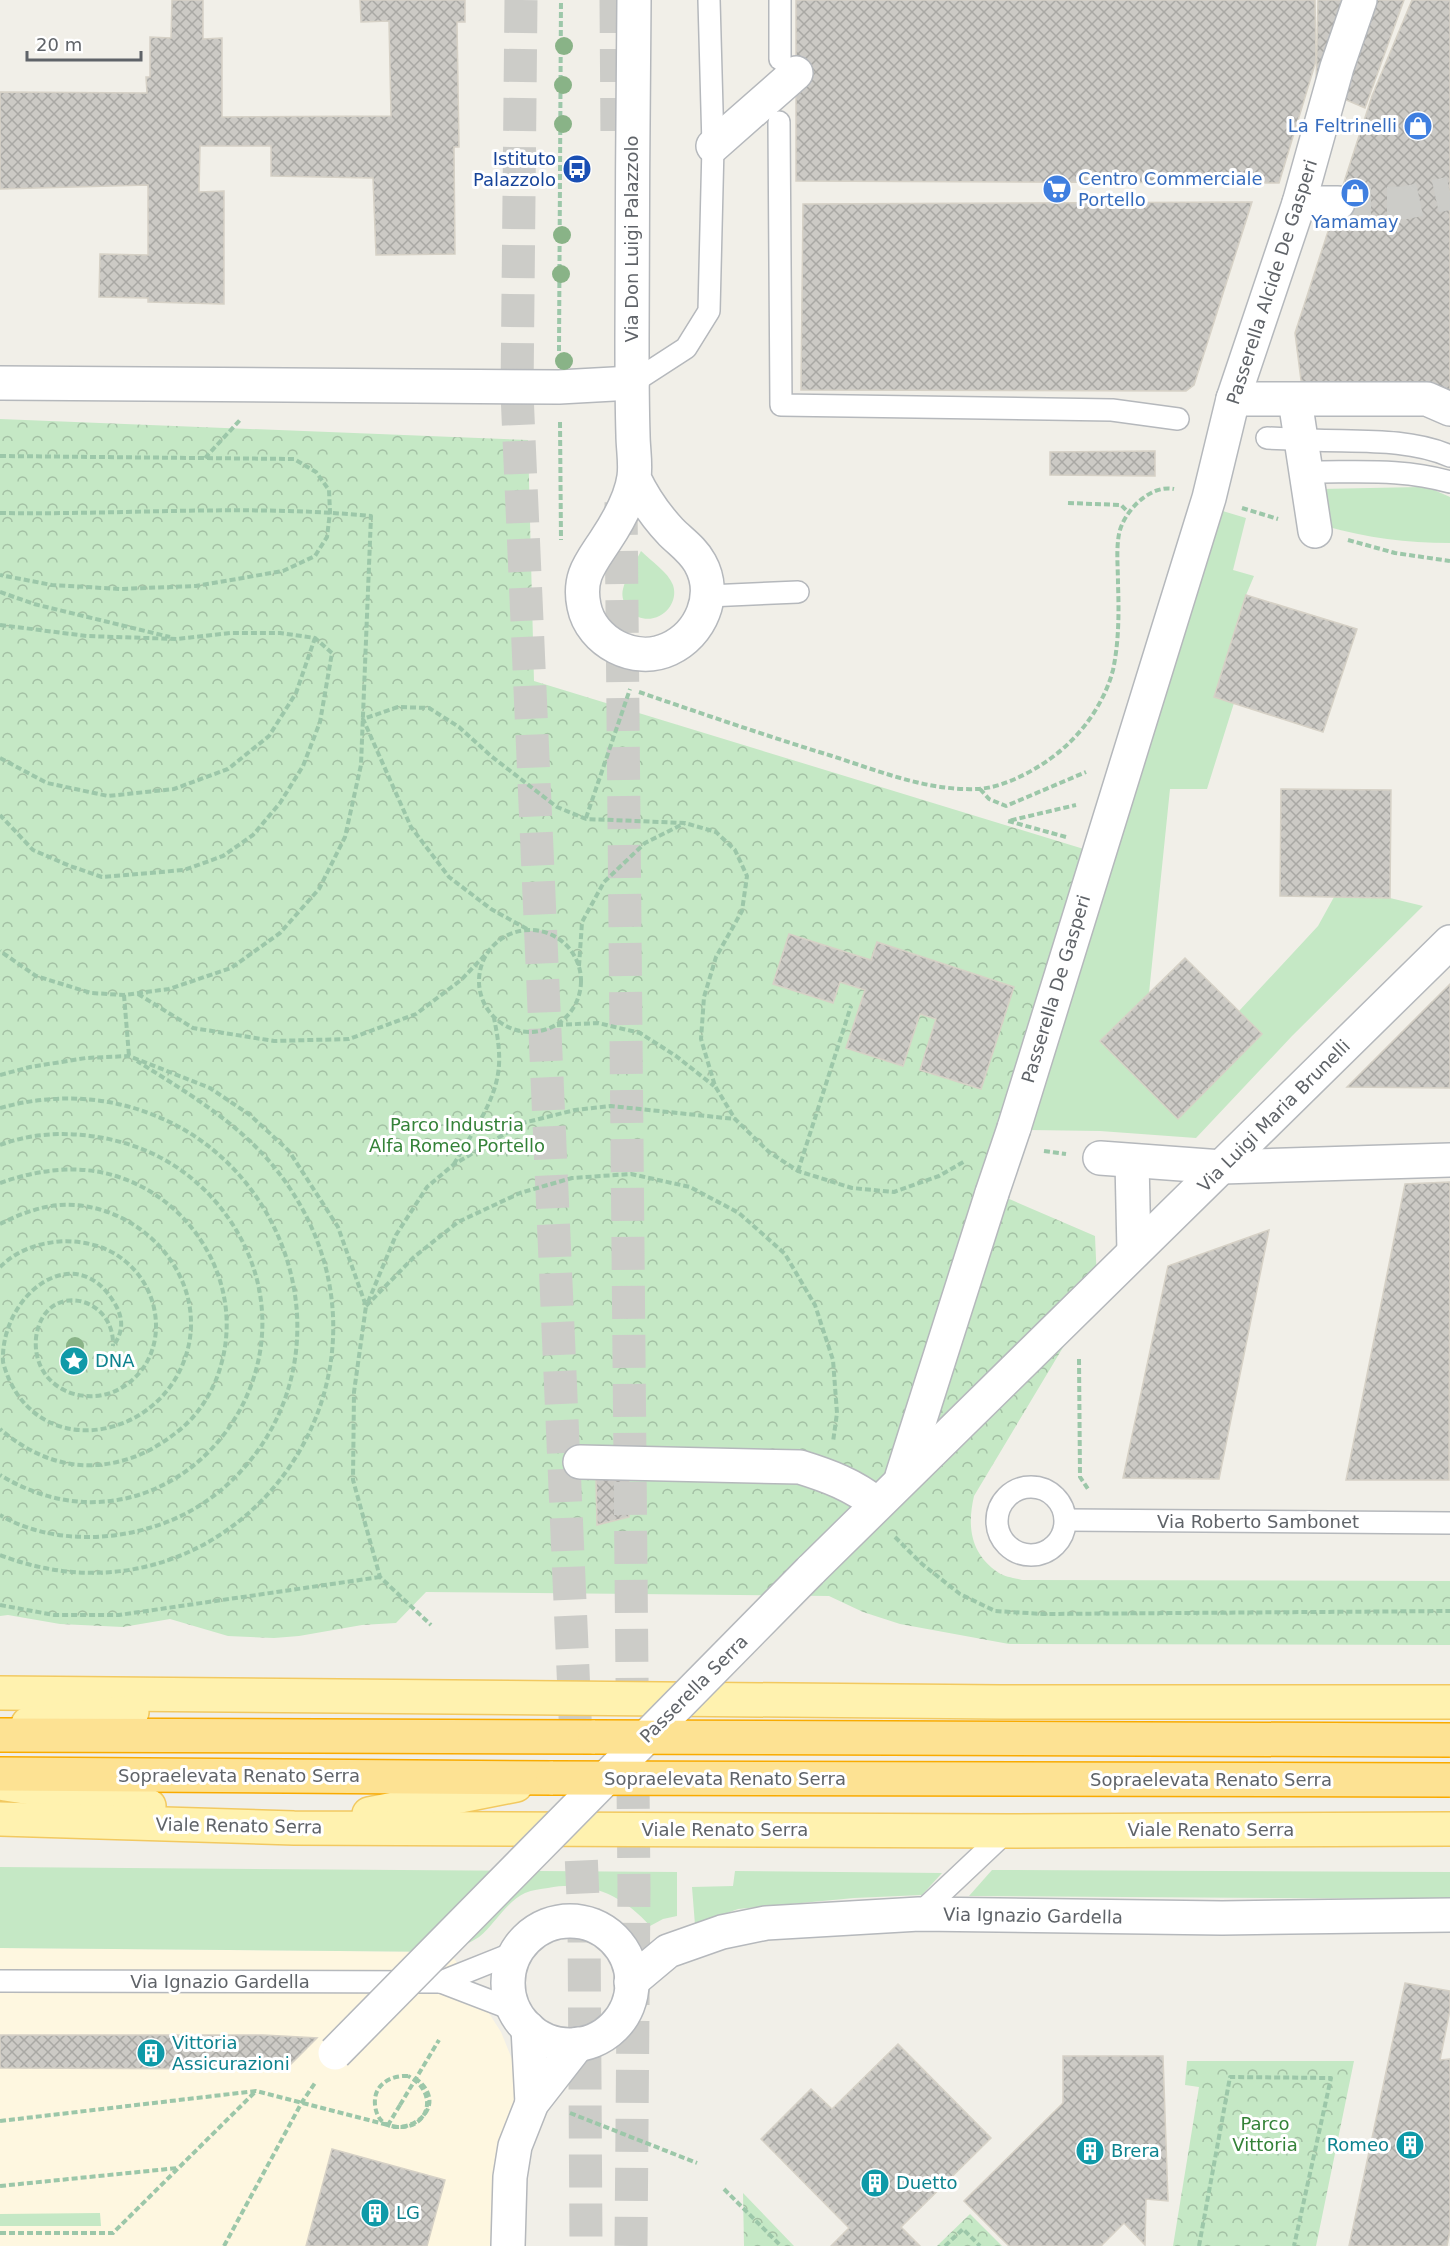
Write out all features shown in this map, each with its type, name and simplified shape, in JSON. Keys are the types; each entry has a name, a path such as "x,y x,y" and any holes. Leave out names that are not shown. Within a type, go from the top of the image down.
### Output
{"highway":[{"path":"0,1735 1450,1740"},
{"name":"Sopraelevata Renato Serra","path":"0,1774 1450,1780"}],"main road":[{"path":"0,1694 999,1702 1450,1702"},
{"path":"0,1727 273,1695 595,1737"},
{"path":"0,1783 294,1828 553,1778"},
{"name":"Viale Renato Serra","path":"0,1819 294,1828 1007,1831 1447,1828"}],"street":[{"name":"Via Don Luigi Palazzolo","path":"634,0 632,383 634,478"},
{"path":"1337,67 1340,0"},
{"path":"1337,67 1360,0"},
{"path":"713,146 788,66"},
{"name":"Passerella Alcide De Gasperi","path":"1209,498 1233,399 1299,203 1337,67"},
{"path":"1299,203 1338,203"},
{"path":"0,383 544,387 632,383"},
{"path":"1233,399 1427,399 1450,408"},
{"path":"1295,400 1315,531"},
{"path":"634,478 647,505 689,547 700,563 706,579 708,596 702,617 689,635 668,650 647,655 626,652 607,642 592,627 584,608 582,587 587,567 622,513 634,478"},
{"name":"Passerella De Gasperi","path":"901,1480 1014,1128 1209,498"},
{"name":"Via Luigi Maria Brunelli","path":"901,1480 1450,942"},
{"path":"1134,1252 1116,1159 1222,1167 1450,1160"},
{"path":"580,1462 800,1467 829,1476 860,1490 877,1504"},
{"name":"Passerella Serra","path":"335,2053 901,1480"},
{"name":"Via Ignazio Gardella","path":"631,1982 668,1951 722,1932 766,1923 919,1914 1222,1918 1450,1915"},
{"name":"Via Ignazio Gardella","path":"516,1952 524,1941 545,1926 567,1921 579,1922 600,1929 617,1943 627,1959 631,1982 627,2004 617,2022 600,2037 578,2044 549,2041 521,2019"},
{"path":"516,1952 510,1966 509,1993 521,2019 532,2103"},
{"path":"508,2246 510,2177 515,2146 532,2103 578,2044"}],"lane":[{"path":"632,383 686,348 709,311 713,146 709,0"},
{"path":"780,0 788,66"},
{"path":"779,122 781,405 1102,409 1178,419"},
{"path":"1267,438 1290,439"},
{"path":"1312,440 1399,443 1422,447 1450,456"},
{"path":"1317,472 1398,471 1424,474 1450,482"},
{"path":"708,596 798,592"},
{"name":"Via Roberto Sambonet","path":"1066,1520 1450,1523"},
{"path":"919,1914 1007,1831"},
{"name":"Via Ignazio Gardella","path":"0,1981 441,1982 516,1952"},
{"name":"Via Ignazio Gardella","path":"441,1982 521,2019"}],"path":[{"path":"559,356 561,0"},
{"path":"205,458 243,418"},
{"path":"0,456 294,459 316,472 323,481 329,490 330,512 327,537 315,556 283,571 196,586 120,589 52,585 0,575"},
{"path":"725,722 910,781 945,788 980,789 1035,770 1069,743 1098,705 1107,687 1113,669 1119,614 1119,533 1128,512 1148,494 1170,488 1209,498"},
{"path":"1068,503 1121,505 1128,512"},
{"path":"0,513 233,510 330,512 371,516 361,765 345,837 319,889 280,933 231,968 169,989 124,995 91,993 36,976 0,951"},
{"path":"0,592 34,603 177,639"},
{"path":"0,625 87,636 177,639 230,633 280,633 315,638 332,653 320,722 303,766 280,803 253,835 223,856 184,870 102,877 33,850 0,815"},
{"path":"0,758 47,783 108,796 174,789 228,769 269,736 296,693 315,638"},
{"path":"586,819 630,689"},
{"path":"363,719 398,707 429,708 459,727 491,756 557,807 586,819 685,823 716,832 735,850 747,876 742,911 716,957 704,997 701,1039 715,1086 735,1119 769,1152 798,1171 852,1188 894,1192 939,1176 973,1156"},
{"path":"363,719 411,827 449,877 491,909 527,929"},
{"path":"980,789 989,799 1006,806 1089,771 1091,781"},
{"path":"1084,803 1008,821 1100,847"},
{"path":"556,1025 569,1014 578,999 581,982 579,966 582,922 603,882 645,843 685,823"},
{"path":"137,994 193,1028 274,1041 349,1039 416,1014 461,980 496,942 510,933 527,929 544,931 559,938 571,951 579,966"},
{"path":"485,955 479,971 478,987 484,1003 494,1017 508,1027 524,1032 540,1031 556,1025 598,1023 640,1033 676,1056 715,1086"},
{"path":"124,995 129,1056"},
{"path":"798,1171 851,1006"},
{"path":"453,1164 496,1088 500,1066 494,1017"},
{"path":"0,1555 52,1570 97,1573 142,1568 192,1550 234,1524 264,1499 276,1485 289,1469 310,1433 325,1393 332,1351 333,1306 325,1263 300,1205 278,1171 237,1128 205,1104 129,1056"},
{"path":"0,1075 30,1067 86,1058 129,1056 210,1088 250,1115 289,1151 338,1227 366,1306"},
{"path":"0,1108 41,1100 69,1098 97,1100 153,1114 201,1142 242,1179 275,1227 295,1284 298,1311 298,1342 294,1369 278,1417 254,1457 220,1491 203,1504 160,1526 104,1537 69,1536 38,1530 0,1515"},
{"path":"431,1624 380,1577 353,1480 354,1392 366,1306 396,1235 427,1187 453,1164 523,1123 575,1110 611,1106 735,1119"},
{"path":"0,1145 50,1134 90,1136 131,1144 168,1161 185,1173 224,1212 243,1241 258,1283 262,1345 251,1388 234,1423 208,1453 174,1479 155,1489 104,1501 55,1499 39,1494 0,1475"},
{"path":"1041,1151 1116,1159"},
{"path":"0,1183 45,1170 70,1169 115,1176 138,1185 172,1208 204,1243 220,1278 227,1316 224,1354 210,1393 184,1426 151,1450 132,1459 111,1464 68,1464 31,1452 0,1429"},
{"path":"366,1306 414,1257 458,1222 520,1193 572,1178 631,1174 690,1187 739,1213 785,1254 815,1305 833,1360 837,1413 829,1476"},
{"path":"0,1224 34,1210 59,1206 83,1206 117,1215 148,1234 169,1257 184,1284 191,1315 188,1348 170,1388 140,1416 111,1429 94,1431 78,1430 48,1420 22,1400 9,1382 2,1359 0,1347 3,1325"},
{"path":"0,1267 19,1253 36,1245 54,1242 91,1244 125,1260 138,1273 153,1301 156,1332 150,1358 137,1377 117,1391 92,1396 66,1392 48,1378 38,1359 36,1337 44,1317 55,1303 74,1299 84,1301 106,1319 114,1337 113,1346 122,1330 118,1309 98,1283 80,1275 59,1275 46,1278 19,1297"},
{"path":"1088,1298 1080,1478 1091,1491"},
{"path":"877,1504 892,1534 922,1564 960,1594 995,1611 1043,1614 1450,1611"},
{"path":"0,1605 54,1615 119,1615 380,1577"},
{"path":"388,2125 439,2040"},
{"path":"224,2246 302,2102 335,2053"},
{"path":"0,2121 255,2091 397,2128 405,2128 414,2125 421,2120 426,2112 426,2094 422,2086 408,2076 391,2077 378,2088 375,2104 381,2120 398,2127 407,2127 415,2124 422,2119 427,2111 427,2094 416,2078"},
{"path":"1199,2246 1230,2077 1331,2078 1294,2246"},
{"path":"0,2233 113,2233 255,2091"},
{"path":"564,2111 697,2163"},
{"path":"0,2186 178,2168"},
{"path":"724,2189 781,2246"},
{"path":"945,2246 963,2229 980,2246"}],"shaded area":[{"path":"0,1948 450,1952 501,2032 514,2064 526,2182 526,2246 0,2246"}],"green space":[{"name":"Parco Industria Alfa Romeo Portello","path":"0,419 528,440 534,681 1087,850 1007,1198 1095,1236 1097,1281 1071,1334 974,1496 971,1529 976,1548 989,1565 999,1573 1022,1580 1450,1581 1450,1645 1009,1644 900,1624 863,1612 829,1596 426,1592 396,1623 362,1625 274,1638 228,1636 170,1619 123,1627 60,1624 8,1615 0,1616"},
{"path":"1420,487 1450,497 1450,543 1387,539 1325,526 1320,489"},
{"path":"1216,509 1246,518 1233,570 1254,576 1214,697 1234,703 1207,789 1170,789 1149,993 1100,1041 1178,1118 1262,1034 1239,1011 1318,926 1334,897 1390,898 1423,906 1292,1036 1196,1138 1100,1131 1029,1130"},
{"path":"641,551 663,571 673,585 674,594 668,609 662,615 654,618 645,619 637,616 624,603 623,589 626,579"},
{"path":"0,1867 677,1872 677,1916 663,1919 650,1926 628,1906 604,1892 591,1888 563,1886 534,1890 518,1897 479,1937 450,1952 0,1948"},
{"path":"992,1870 1450,1872 1450,1899 969,1896"},
{"path":"735,1871 942,1873 922,1895 854,1898 738,1909 695,1925 692,1887 733,1886"},
{"name":"Parco Vittoria","path":"1187,2061 1354,2061 1316,2246 1173,2246 1199,2087 1185,2085"},
{"path":"743,2193 794,2246 744,2246"},
{"path":"100,2213 101,2226 0,2226 0,2214"},
{"path":"970,2214 1002,2246 937,2246"}],"building":[{"path":"172,0 203,0 203,39 222,38 222,117 391,116 389,21 361,22 360,0 465,0 465,22 457,22 459,147 454,147 455,254 376,255 373,178 271,176 271,146 200,146 199,192 224,191 224,304 148,302 148,298 99,297 100,254 148,255 148,185 0,189 0,92 147,93 146,77 150,77 150,37 171,38"},
{"path":"796,0 1315,0 1316,61 1279,183 796,181"},
{"path":"1318,0 1404,0 1365,108 1316,87"},
{"path":"1412,0 1450,0 1450,396 1302,388 1295,333 1372,96"},
{"path":"1252,202 1194,385 1186,391 801,390 803,204"},
{"path":"1155,451 1155,476 1050,475 1050,452"},
{"path":"1246,595 1357,629 1323,732 1214,697"},
{"path":"1281,789 1391,790 1390,898 1280,896"},
{"path":"789,934 871,960 877,942 1014,987 981,1089 920,1070 936,1019 920,1014 903,1066 846,1048 865,990 840,982 833,1003 773,984"},
{"path":"1185,958 1262,1034 1178,1119 1100,1041"},
{"path":"1450,984 1450,1088 1347,1087"},
{"path":"1450,1182 1449,1480 1346,1480 1405,1184"},
{"path":"1269,1230 1219,1479 1123,1478 1168,1266"},
{"path":"596,1479 629,1480 629,1517 597,1525"},
{"name":"Romeo","path":"1405,1983 1450,1991 1450,2010 1440,2060 1450,2059 1450,2231 1447,2246 1349,2246"},
{"name":"Vittoria Assicurazioni","path":"0,2035 263,2035 317,2038 286,2069 0,2068"},
{"name":"Duetto","path":"898,2044 991,2138 901,2227 920,2246 831,2246 849,2228 761,2139 811,2089 832,2109"},
{"name":"Brera","path":"1063,2056 1163,2056 1168,2201 1146,2199 1145,2245 1124,2223 1101,2246 1009,2246 964,2201 1063,2103"},
{"name":"LG","path":"332,2149 445,2180 427,2246 306,2246"}],"tunnel":[{"path":"521,0 517,393 584,1921 586,2246"},
{"path":"616,0 617,138"},
{"path":"1338,203 1404,203 1450,193"},
{"path":"621,502 634,1889 631,2246"}],"place":[{"name":"La Feltrinelli","path":"1418,126"},
{"name":"Istituto Palazzolo","path":"577,169"},
{"name":"Centro Commerciale Portello","path":"1057,189"},
{"name":"Yamamay","path":"1355,193"},
{"name":"DNA","path":"74,1361"},
{"name":"Vittoria Assicurazioni","path":"151,2053"},
{"name":"Romeo","path":"1410,2145"},
{"name":"Brera","path":"1090,2151"},
{"name":"Duetto","path":"875,2183"},
{"name":"LG","path":"375,2213"}]}
